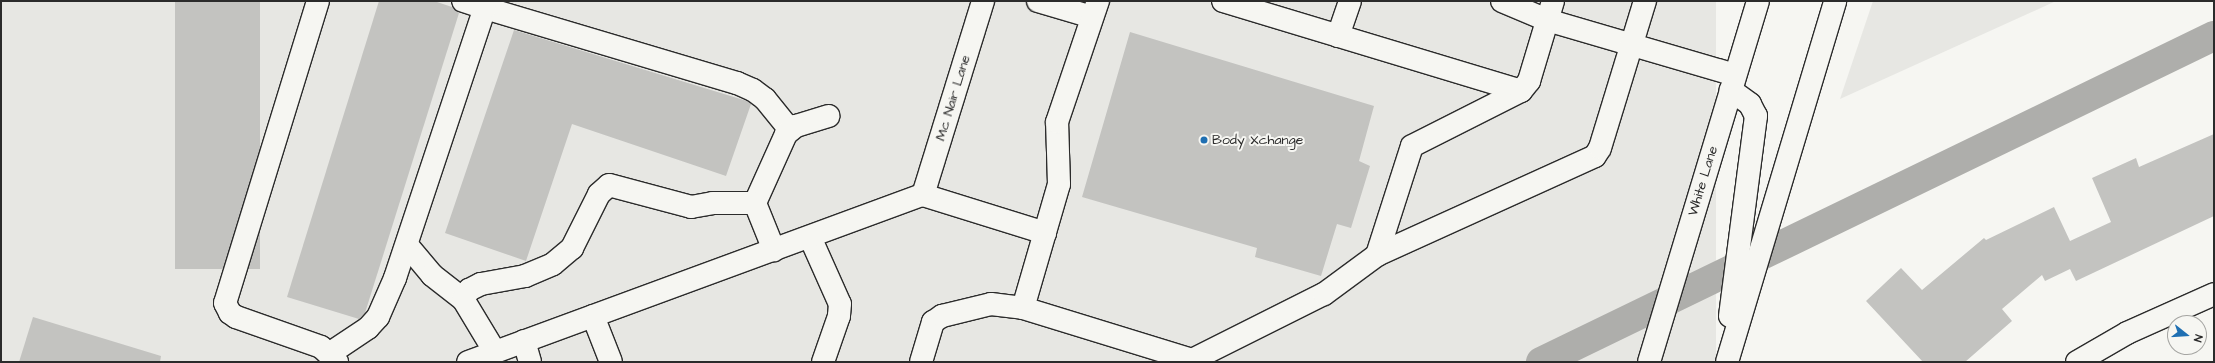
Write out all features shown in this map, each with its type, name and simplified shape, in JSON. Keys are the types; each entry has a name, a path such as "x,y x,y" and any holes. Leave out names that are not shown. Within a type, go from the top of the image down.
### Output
{"main road":[{"path":"318,1 226,303 230,313 236,317 321,347 333,358 368,328 378,317 406,245 486,8"},
{"path":"463,1 737,83 753,90 765,99 790,130"},
{"name":"Mc Nair Lane","path":"923,195 983,1"},
{"path":"1022,308 1045,233 1060,176 1057,122 1095,9 1038,1"},
{"path":"1223,1 1521,91"},
{"path":"1338,36 1350,1"},
{"path":"1502,1 1550,10 1631,44 1733,82 1750,104 1756,116 1724,362"},
{"path":"921,362 934,322 942,316 991,304 1022,308 1190,361 1324,294 1377,254 1595,156 1600,148 1645,1"},
{"name":"White Lane","path":"1649,362 1758,1"},
{"path":"1727,362 1835,1"},
{"path":"1377,254 1412,146 1521,91 1529,81 1550,10"},
{"path":"774,250 755,203 790,130 796,126 828,116"},
{"path":"463,300 469,290 482,284 525,276 553,264 572,248 599,194 609,185 691,207 713,203 755,203"},
{"path":"468,362 923,195 1045,233"},
{"path":"810,237 840,304 839,316 823,362"},
{"path":"406,245 432,275 463,300 495,352"},
{"path":"2077,362 2126,334 2214,294"},
{"path":"593,316 611,362"},
{"path":"524,341 530,362"}],"shaded area":[{"path":"1,1 1716,1 1716,362 1,362"},
{"path":"1873,1 2056,1 1840,99"}],"building":[{"path":"175,1 260,1 260,269 175,269"},
{"path":"379,1 434,1 452,7 459,13 365,313 359,319 287,297"},
{"path":"514,30 747,101 751,104 726,176 572,124 526,261 445,233"},
{"path":"1130,32 1374,106 1359,161 1370,166 1351,228 1337,224 1321,276 1255,257 1257,248 1082,197"},
{"path":"2214,134 2214,216 2076,281 2070,269 2045,281 2042,275 2002,309 2012,321 1965,362 1923,362 1866,301 1901,268 1922,290 1984,238 1986,240 2054,207 2070,241 2111,222 2092,178 2136,158 2139,167"},
{"path":"33,317 161,356 160,362 19,362"}],"waterway":[{"path":"1541,362 2214,36"}],"place":[{"name":"Body Xchange","path":"1204,140"}]}
